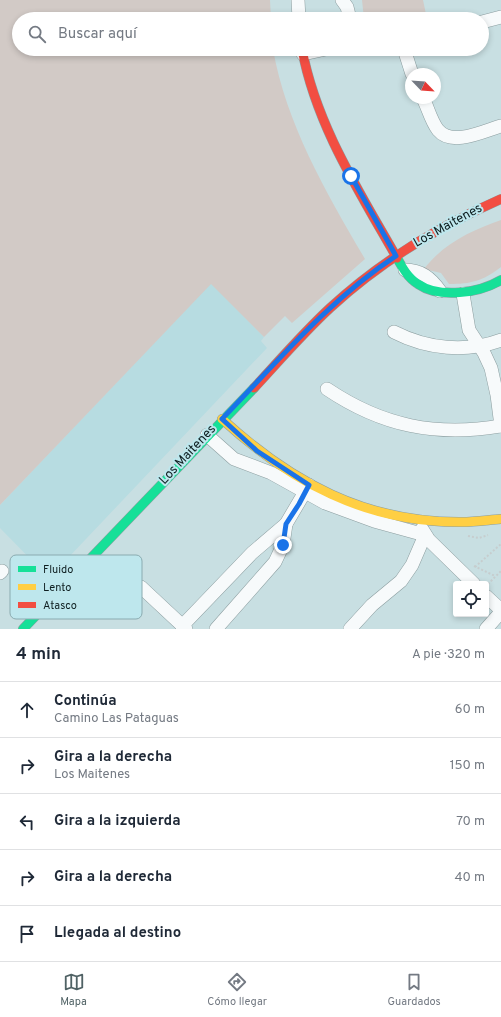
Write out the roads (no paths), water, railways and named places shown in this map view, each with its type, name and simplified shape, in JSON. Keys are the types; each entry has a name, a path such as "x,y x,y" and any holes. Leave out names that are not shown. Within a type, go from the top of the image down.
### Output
{"street":[{"path":"298,0 299,12"},
{"path":"345,1 349,12"},
{"path":"489,20 501,17"},
{"path":"303,56 310,86 333,140 368,208 405,270 416,271 426,275 440,291 463,294 483,290 501,280"},
{"path":"406,56 410,68"},
{"path":"426,104 435,125 446,136 458,138 501,126"},
{"name":"Los Maitenes","path":"95,555 222,419 329,309 383,264 446,224 501,199"},
{"path":"327,389 369,413 413,426 449,431 484,429 501,426 497,395 491,368 469,330 463,294"},
{"path":"394,332 428,345 449,347 478,346 501,340"},
{"path":"222,419 257,451 307,489 364,509 419,521 466,522 501,519"},
{"path":"207,435 234,459 272,473 307,489 349,513 425,535"},
{"path":"142,588 184,627 252,553 286,524 307,489"},
{"path":"419,521 425,535 471,581"},
{"path":"216,629 275,562 283,545 286,524"},
{"path":"350,629 372,604 386,595 404,578 425,535"},
{"path":"486,629 497,603"},
{"name":"Los Maitenes","path":"27,628 35,619"}]}
